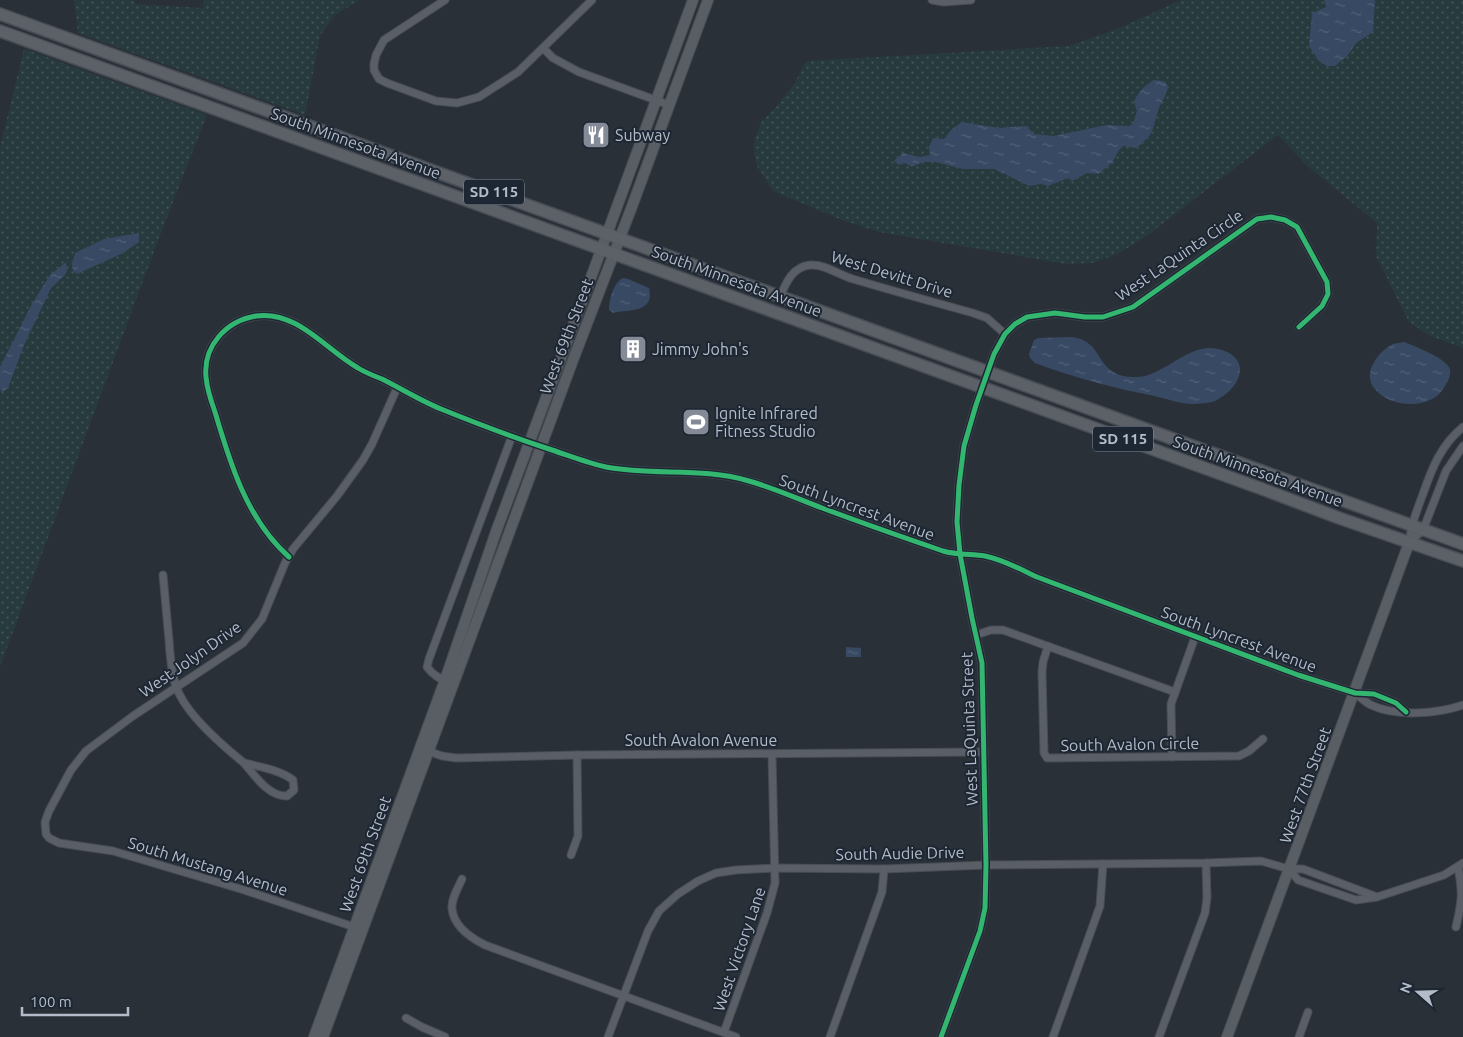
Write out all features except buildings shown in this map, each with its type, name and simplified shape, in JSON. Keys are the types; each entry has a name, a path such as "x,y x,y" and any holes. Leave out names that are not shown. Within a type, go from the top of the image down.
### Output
{"main road":[{"name":"West 69th Street","path":"449,682 528,442 602,249 693,0"},
{"name":"West 69th Street","path":"314,1037 358,929 449,682 614,254 708,0"},
{"name":"South Minnesota Avenue","path":"0,14 1463,544"},
{"name":"South Minnesota Avenue","path":"0,31 1463,561"},
{"name":"West 77th Street","path":"1227,1037 1409,543"},
{"name":"West 69th Street","path":"323,1037 358,929"}],"street":[{"path":"445,0 384,40 374,64 374,70 379,79 387,84 436,101 457,103 479,97 518,72 592,0"},
{"path":"932,0 944,2 971,0"},
{"path":"543,48 553,58 579,72 669,105"},
{"name":"West LaQuinta Circle","path":"982,388 994,354 1005,334 1015,324 1027,317 1054,313 1085,317 1103,317 1118,314 1133,307 1257,219 1271,217 1286,220 1297,227 1327,282 1328,294 1322,306 1299,327"},
{"name":"West Devitt Drive","path":"780,297 787,280 796,270 809,265 820,266 851,279 987,318 1005,334"},
{"name":"South Lyncrest Avenue","path":"288,557 263,528 251,509 232,466 209,394 206,376 207,360 212,346 221,332 239,321 255,317 267,316 283,319 314,336 344,360 397,388 439,408 528,442 608,467 650,471 698,472 749,481 943,551 987,557 1006,562 1036,577 1298,675 1355,693"},
{"name":"West Jolyn Drive","path":"46,834 45,822 49,812 72,770 86,751 132,716 243,643 254,631 265,613 288,557 363,460 397,388"},
{"name":"West LaQuinta Street","path":"941,1037 980,931 985,908 986,866 982,663 960,554 957,522 958,484 964,446 982,388"},
{"name":"West 77th Street","path":"1409,543 1411,526 1435,462 1448,442 1463,427"},
{"path":"449,682 432,673 427,666 512,436"},
{"name":"West 77th Street","path":"1409,543 1423,530 1446,471 1463,446"},
{"path":"163,575 171,661 176,687 186,704 222,746 244,763 273,792 281,796 287,796 292,793 293,780 288,776 244,763"},
{"path":"976,635 991,630 1003,630 1175,692"},
{"path":"1172,757 1171,704 1196,637"},
{"name":"South Avalon Circle","path":"1048,646 1042,672 1044,753 1047,758 1239,756 1249,751 1263,739"},
{"path":"1355,693 1369,704 1392,713 1433,712 1463,705"},
{"path":"1355,693 1374,694 1396,702 1406,712"},
{"name":"South Avalon Avenue","path":"424,750 456,758 914,751 984,752"},
{"name":"West Victory Lane","path":"724,1032 776,883 772,754"},
{"path":"571,855 578,836 577,755"},
{"name":"South Mustang Avenue","path":"46,834 49,838 59,843 113,851 244,890 358,929"},
{"name":"South Audie Drive","path":"608,1037 648,931 659,911 678,894 698,881 716,873 775,868 884,869 1103,864 1206,864 1261,861 1289,869"},
{"path":"1052,1037 1100,906 1103,864"},
{"path":"1159,1037 1205,913 1207,898 1206,864"},
{"path":"1289,869 1298,880 1356,900 1377,897 1444,875 1460,865 1463,895 1456,927"},
{"path":"830,1037 882,892 884,869"},
{"path":"1289,869 1303,869 1377,897"},
{"path":"462,879 454,895 452,909 458,924 468,936 485,945 736,1037"},
{"path":"1299,1037 1308,1012"},
{"path":"406,1018 444,1037"}],"green space":[{"path":"74,0 134,0 135,4 203,8 204,0 359,0 334,16 320,36 305,115 78,33"},
{"path":"1181,0 1463,0 1463,348 1430,336 1409,322 1376,256 1377,223 1307,166 1278,135 1148,235 1118,254 1092,263 1066,264 879,232 842,220 773,191 757,166 754,142 761,122 795,83 806,61 1069,46 1117,29"},
{"path":"24,49 207,115 159,238 0,667 0,147"}],"water":[{"path":"1324,0 1375,0 1373,32 1356,43 1348,55 1335,66 1327,66 1319,61 1309,46 1312,13 1326,7"},
{"path":"1154,80 1164,81 1168,86 1150,134 1136,148 1123,146 1112,163 1098,174 1087,173 1072,181 1068,178 1048,186 1041,184 1029,186 995,169 963,169 936,162 922,162 912,167 905,163 899,165 894,161 903,153 920,157 930,155 929,147 933,138 944,139 951,130 962,122 999,128 1026,126 1034,134 1054,136 1106,125 1129,126 1133,124 1137,111 1134,102 1136,98 1142,89"},
{"path":"139,233 139,242 123,253 77,274 73,271 72,264 75,253 104,239"},
{"path":"66,262 67,271 51,288 24,345 8,388 2,393 0,389 0,367 32,304 50,275"},
{"path":"623,278 649,288 650,296 645,306 613,313 609,310 611,297 614,288"},
{"path":"1072,337 1082,339 1090,345 1109,368 1115,373 1124,376 1148,375 1192,352 1215,348 1227,352 1238,361 1240,369 1238,379 1228,392 1215,401 1189,404 1081,378 1035,363 1030,358 1029,354 1034,340 1038,338"},
{"path":"1404,342 1437,357 1448,365 1450,369 1449,379 1443,389 1430,400 1416,404 1393,401 1379,393 1371,382 1371,369 1382,352 1393,344"},
{"path":"846,647 861,648 861,657 846,657"}],"cycle path":[{"path":"941,1037 980,931 985,908 986,865 982,663 960,554 957,522 964,446 994,354 1005,334 1015,324 1027,317 1055,313 1103,317 1133,307 1257,219 1271,217 1285,220 1297,227 1327,282 1328,294 1322,306 1299,327"},
{"path":"289,557 262,526 242,490 227,451 206,377 208,355 219,337 235,323 256,316 271,316 285,319 298,325 364,371 434,406 524,441 606,467 624,470 714,474 758,484 943,551 985,556 999,560 1037,577 1298,675 1355,693 1374,694 1396,703 1406,712"}],"place":[{"name":"Subway","path":"596,135"},
{"name":"Jimmy John's","path":"633,349"},
{"name":"Ignite Infrared Fitness Studio","path":"696,422"}]}
